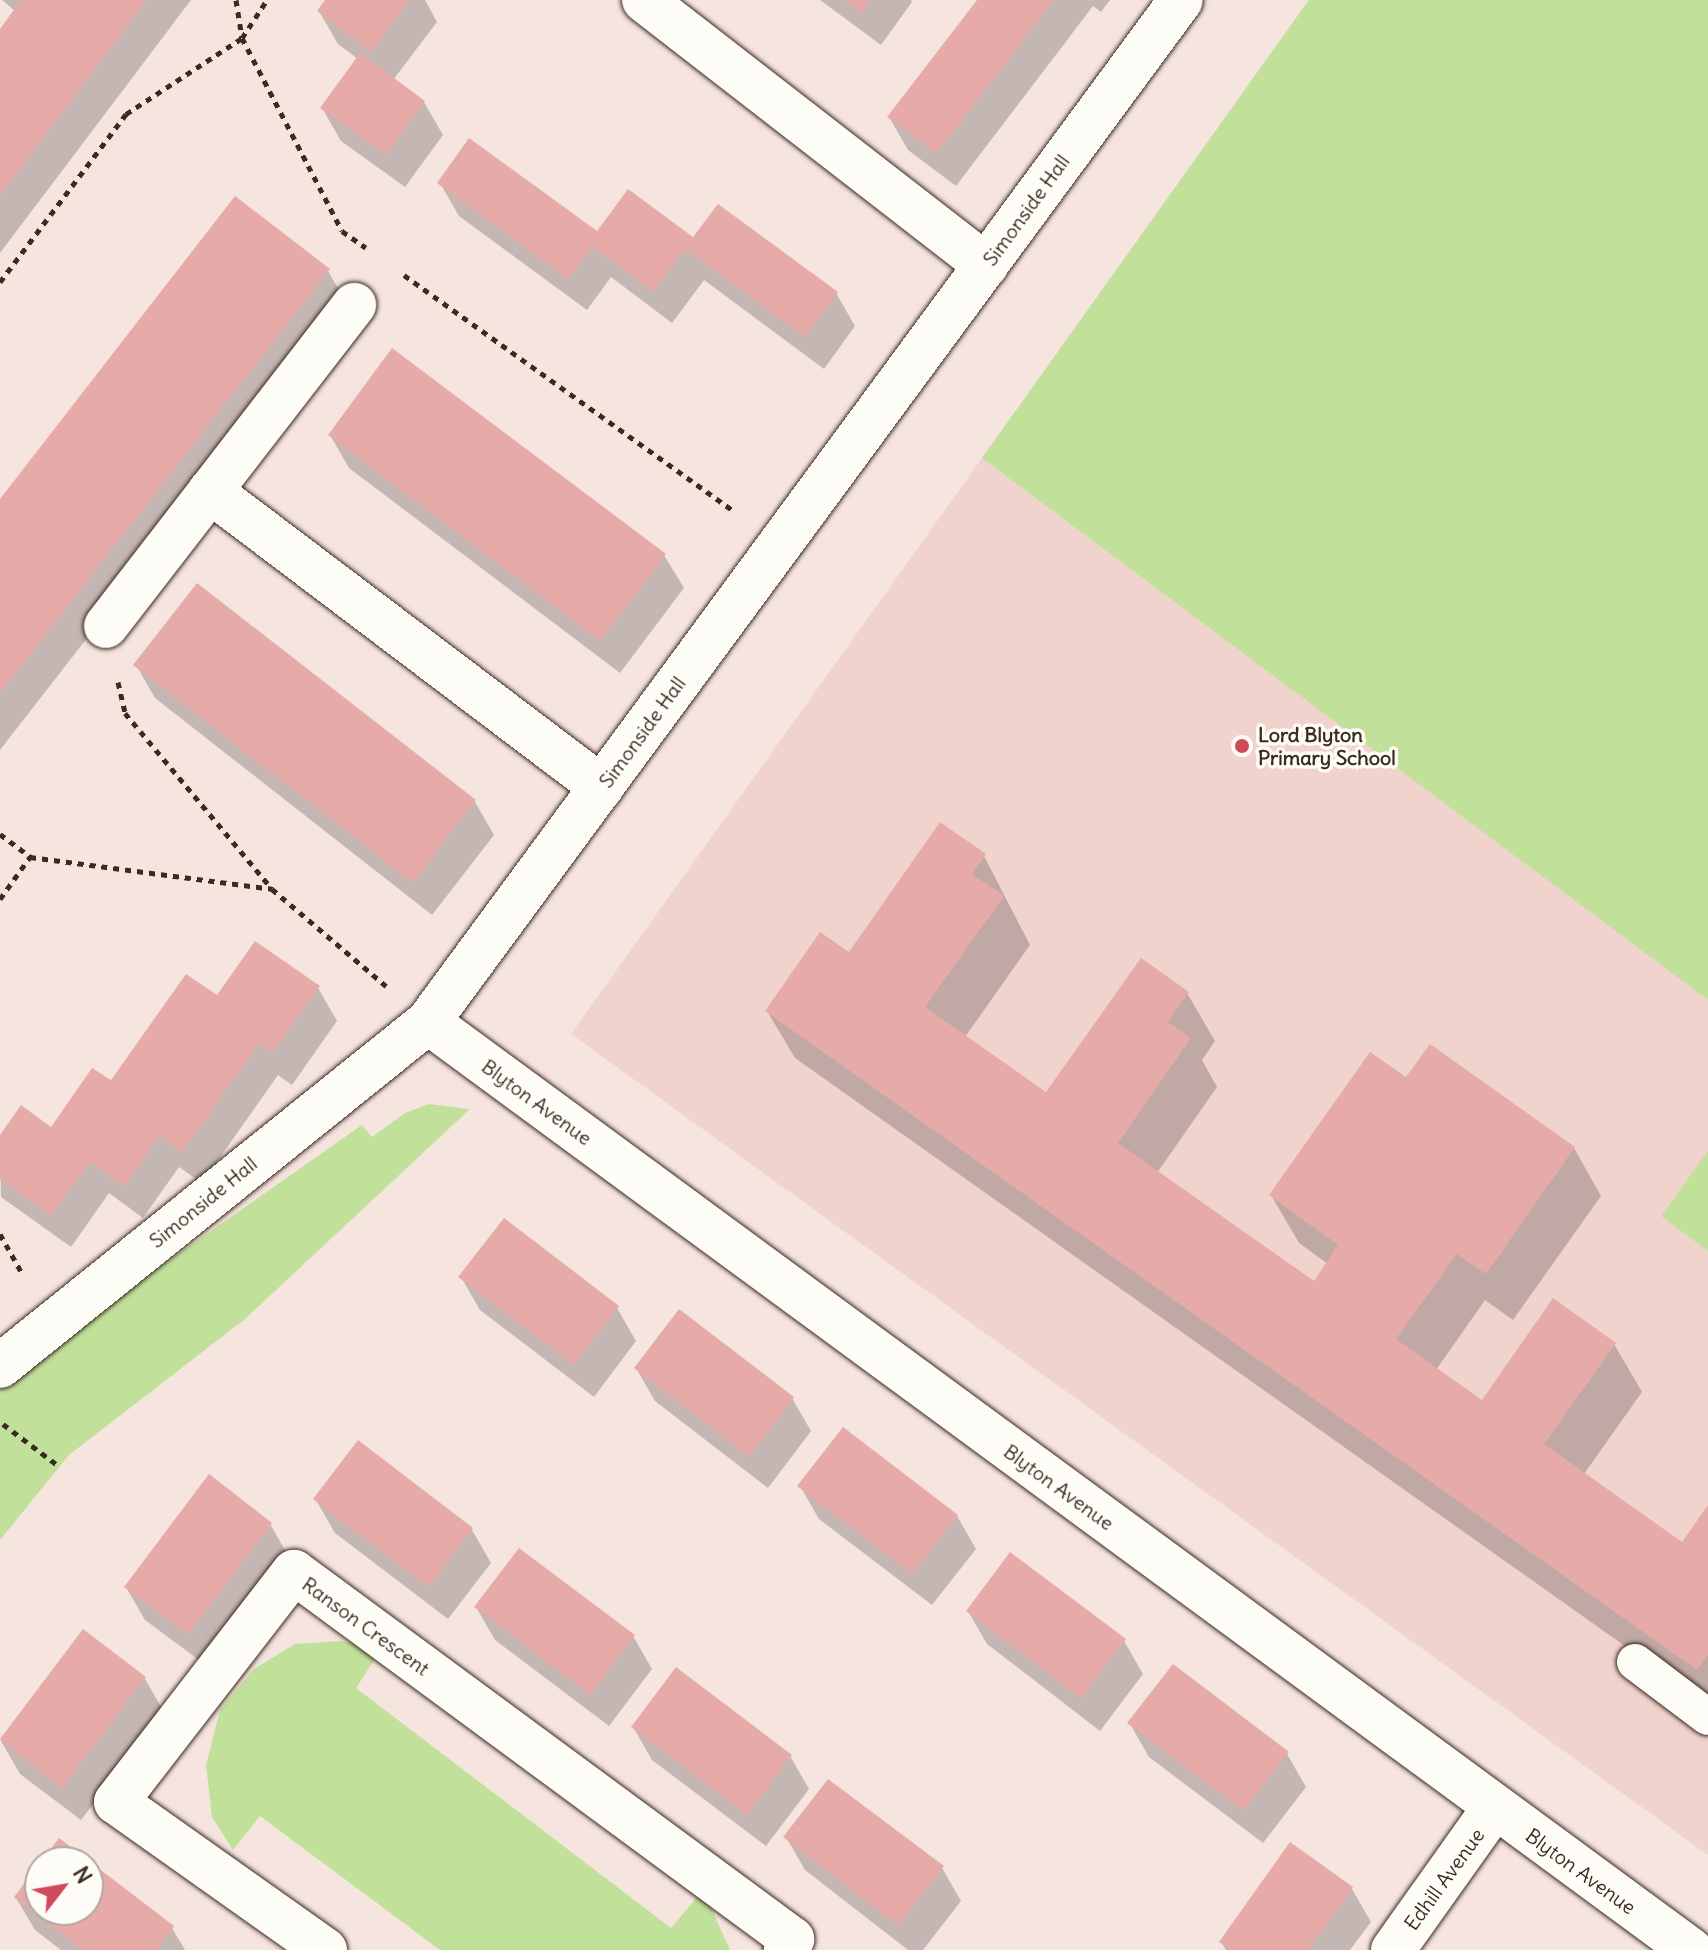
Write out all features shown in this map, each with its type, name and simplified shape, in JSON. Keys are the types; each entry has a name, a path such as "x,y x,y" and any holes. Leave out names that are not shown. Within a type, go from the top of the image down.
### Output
{"street":[{"path":"644,0 986,265"},
{"name":"Simonside Hall","path":"0,1366 428,1022 1181,0"},
{"path":"106,626 354,305"},
{"path":"210,491 602,787"},
{"name":"Blyton Avenue","path":"428,1022 1691,1950"},
{"name":"Ranson Crescent","path":"325,1950 116,1802 294,1572 792,1939 786,1950"},
{"name":"Edhill Avenue","path":"1393,1950 1494,1808"}],"lane":[{"path":"1635,1662 1708,1717"}],"path":[{"path":"236,0 242,38 342,231 368,249"},
{"path":"0,282 126,114 242,38 267,0"},
{"path":"394,268 780,544"},
{"path":"106,626 125,713 272,889 428,1022"},
{"path":"0,834 30,857 272,889"},
{"path":"0,899 30,857"},
{"path":"0,1421 60,1467"}],"shaded area":[{"name":"Lord Blyton Primary School","path":"1309,0 1708,0 1708,1855 571,1034"}],"green space":[{"path":"1309,0 1708,0 1708,1000 982,458"},
{"path":"429,1104 470,1109 245,1319 69,1455 0,1540 0,1379 362,1125 372,1137 405,1113"},
{"path":"1708,1151 1708,1251 1661,1216"},
{"path":"340,1641 381,1650 356,1688 671,1928 703,1890 730,1950 440,1950 260,1816 233,1850 212,1817 206,1765 220,1710 254,1669 295,1644"}],"building":[{"path":"21,0 147,0 0,196 0,29"},
{"path":"325,0 410,0 371,52 317,11"},
{"path":"844,0 871,0 862,13"},
{"path":"977,0 1054,0 936,154 887,117"},
{"path":"360,53 425,101 386,155 320,108"},
{"path":"469,138 597,231 628,189 693,237 718,204 838,292 805,337 685,249 653,292 592,246 568,279 437,183"},
{"path":"235,196 330,269 0,693 0,499"},
{"path":"392,348 666,554 600,641 328,435"},
{"path":"197,583 476,800 413,883 133,665"},
{"path":"940,822 986,854 972,874 1004,896 925,1007 1046,1092 1141,958 1189,992 1168,1022 1191,1038 1118,1143 1314,1281 1338,1245 1269,1195 1370,1052 1406,1077 1430,1044 1575,1147 1486,1274 1457,1254 1396,1339 1482,1400 1553,1298 1616,1343 1544,1444 1682,1542 1708,1505 1708,1655 1697,1670 765,1011 820,932 849,952"},
{"path":"255,941 320,986 272,1053 259,1044 182,1152 160,1135 124,1187 90,1162 51,1216 0,1179 0,1135 21,1105 51,1127 92,1068 111,1080 186,974 217,995"},
{"path":"504,1218 619,1306 574,1365 458,1277"},
{"path":"679,1309 794,1397 749,1457 634,1368"},
{"path":"843,1427 958,1515 913,1574 797,1486"},
{"path":"358,1440 473,1528 429,1587 313,1499"},
{"path":"209,1474 272,1523 188,1635 124,1587"},
{"path":"519,1548 635,1635 590,1695 474,1607"},
{"path":"1010,1552 1126,1639 1081,1699 966,1611"},
{"path":"83,1629 146,1677 62,1789 0,1739"},
{"path":"1173,1664 1289,1752 1243,1811 1127,1723"},
{"path":"676,1667 792,1755 747,1815 631,1727"},
{"path":"828,1779 944,1866 898,1926 783,1837"},
{"path":"59,1838 69,1846 53,1846"},
{"path":"1290,1842 1353,1887 1308,1950 1230,1950 1219,1942"},
{"path":"104,1872 174,1926 156,1950 83,1950 52,1926 104,1926"},
{"path":"24,1884 24,1905 14,1897"}],"place":[{"name":"Lord Blyton Primary School","path":"1242,746"}]}
